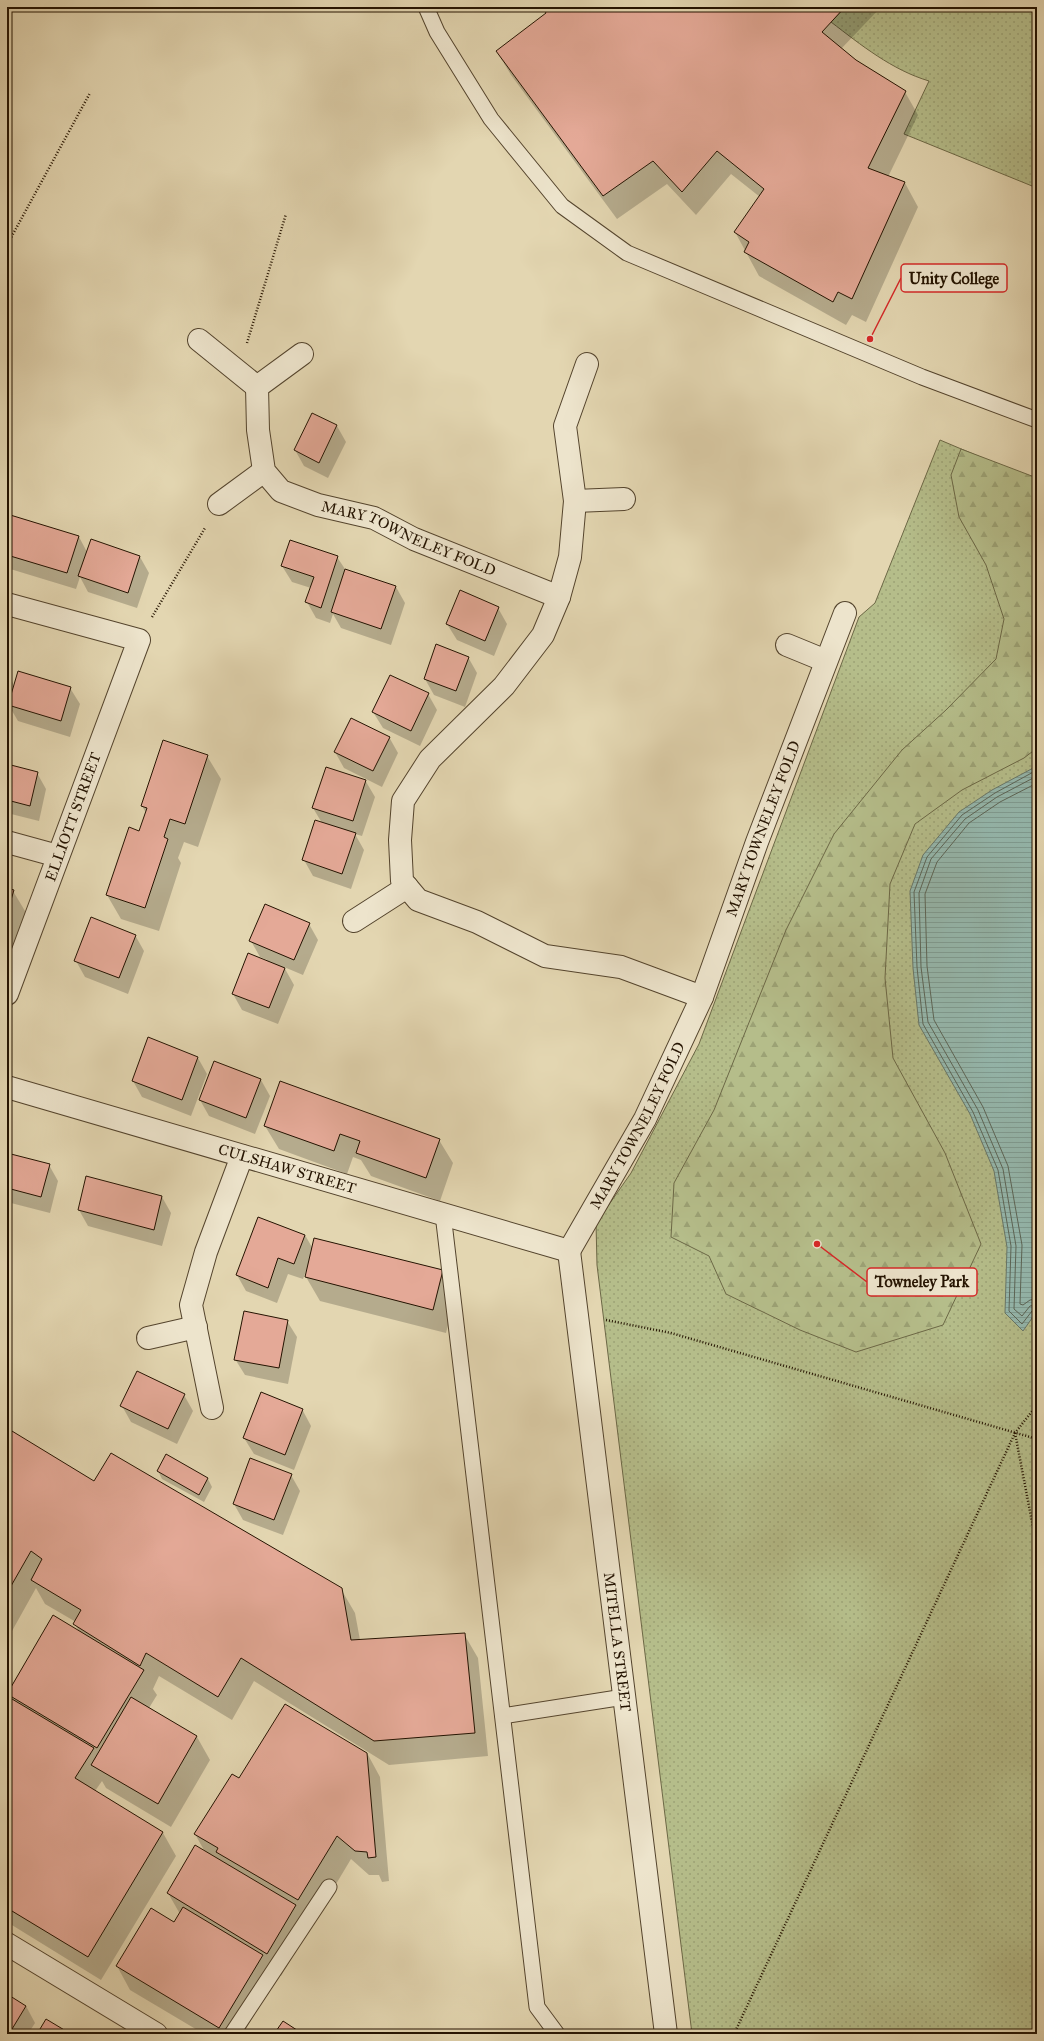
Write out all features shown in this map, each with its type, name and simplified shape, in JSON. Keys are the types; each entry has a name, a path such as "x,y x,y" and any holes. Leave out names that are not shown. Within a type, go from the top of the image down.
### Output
{"street":[{"path":"199,340 257,387"},
{"path":"257,387 302,354"},
{"path":"587,364 565,426 575,500 570,557 560,597 543,635 504,686 430,759 403,801 400,840 402,881 418,900 477,922 545,956 621,967 702,997"},
{"path":"219,504 264,471 258,430 257,387"},
{"name":"MARY TOWNELEY FOLD","path":"264,471 281,491 318,505 374,518 414,539 560,597"},
{"path":"575,500 624,499"},
{"path":"7,604 139,640"},
{"name":"MARY TOWNELEY FOLD","path":"568,1251 645,1118 702,997 757,842 845,613"},
{"name":"ELLIOTT STREET","path":"7,994 12,965 58,856 139,640"},
{"path":"787,645 826,661"},
{"path":"7,842 58,856"},
{"path":"354,921 407,887"},
{"name":"CULSHAW STREET","path":"7,1087 568,1251"},
{"path":"212,1408 191,1305 204,1260 242,1156"},
{"name":"MITELLA STREET","path":"568,1251 666,2034"},
{"path":"148,1338 196,1327"},
{"path":"7,1944 156,2034"}],"lane":[{"path":"426,7 437,32 496,125 562,206 627,253 922,377 1037,420"},
{"path":"443,1214 537,2007 557,2034"},
{"path":"503,1716 624,1697"},
{"path":"232,2034 329,1887"}],"path":[{"path":"7,245 90,93"},
{"path":"238,372 286,214"},
{"path":"139,640 219,504"},
{"path":"577,1318 605,1320 671,1333 1037,1439"},
{"path":"734,2034 1015,1433 1037,1405"},
{"path":"1015,1433 1037,1548"}],"green space":[{"path":"845,7 1037,7 1037,188 904,134 929,81 890,64 865,48 831,22"},
{"path":"940,440 1037,481 1037,2034 692,2034 597,1265 596,1223 631,1173 699,1044 859,617 875,603"},
{"path":"961,449 1037,478 1037,748 1024,758 962,790 915,824 890,884 885,978 893,1058 945,1153 981,1244 943,1325 856,1352 800,1330 726,1294 709,1256 671,1237 674,1183 714,1110 786,930 834,834 902,750 946,710 996,659 1004,619 986,565 959,517 951,475"}],"water":[{"path":"1037,766 1037,1311 1023,1331 1005,1313 1007,1247 994,1171 970,1114 919,1025 913,968 910,891 923,855 959,812 992,790"}],"building":[{"path":"543,7 845,7 822,32 856,60 906,91 868,168 905,182 852,299 838,292 833,302 744,252 749,242 734,232 764,189 717,151 682,192 653,161 603,196 496,51 546,13"},
{"path":"312,413 337,425 319,463 294,450"},
{"path":"7,514 79,536 67,573 7,555"},
{"path":"91,539 140,556 128,593 78,576"},
{"path":"290,540 338,556 321,608 305,602 314,577 281,566"},
{"path":"345,569 396,586 381,629 331,612"},
{"path":"460,590 499,607 485,641 446,624"},
{"path":"436,644 469,657 456,691 424,679"},
{"path":"18,671 71,687 61,721 8,705"},
{"path":"390,675 429,693 411,731 372,712"},
{"path":"351,718 390,737 373,771 334,752"},
{"path":"163,740 208,755 185,824 170,819 164,837 168,839 145,908 106,895 129,827 139,831 147,808 141,806"},
{"path":"7,764 38,772 30,806 7,800"},
{"path":"326,767 366,780 353,821 312,808"},
{"path":"315,820 356,833 342,874 302,860"},
{"path":"7,888 14,890 7,913"},
{"path":"265,904 310,923 294,960 249,941"},
{"path":"91,917 136,935 119,978 74,961"},
{"path":"248,953 285,968 269,1008 232,994"},
{"path":"148,1037 198,1057 182,1100 132,1081"},
{"path":"214,1061 261,1079 246,1118 199,1100"},
{"path":"280,1081 440,1139 426,1178 356,1153 360,1141 340,1134 334,1151 264,1126"},
{"path":"7,1153 50,1164 41,1197 7,1188"},
{"path":"86,1176 162,1196 154,1230 78,1210"},
{"path":"258,1217 305,1235 294,1264 278,1258 268,1288 236,1275"},
{"path":"314,1238 443,1270 433,1310 305,1277"},
{"path":"244,1311 288,1320 279,1368 234,1360"},
{"path":"137,1371 185,1394 168,1429 120,1406"},
{"path":"261,1392 303,1409 285,1455 243,1438"},
{"path":"7,1428 94,1481 111,1453 342,1588 351,1640 465,1633 475,1733 374,1741 241,1658 218,1697 146,1653 140,1666 73,1624 81,1610 31,1580 42,1559 31,1551 7,1593"},
{"path":"166,1454 208,1478 199,1495 157,1471"},
{"path":"250,1458 292,1474 274,1520 233,1504"},
{"path":"53,1615 144,1670 97,1748 7,1694"},
{"path":"7,1696 94,1748 75,1778 163,1832 88,1957 7,1908"},
{"path":"131,1697 197,1736 158,1804 91,1765"},
{"path":"285,1704 367,1753 376,1857 368,1858 367,1852 355,1851 337,1836 298,1900 216,1852 218,1848 194,1834 232,1774 239,1778"},
{"path":"195,1845 296,1905 267,1954 167,1893"},
{"path":"183,1907 263,1955 219,2028 116,1966 151,1908 174,1922"},
{"path":"7,1994 26,2006 9,2034 7,2034"},
{"path":"46,2019 71,2034 37,2034"},
{"path":"283,2021 303,2034 274,2034"}],"place":[{"name":"Unity College","path":"870,339"},
{"name":"Towneley Park","path":"817,1244"}]}
